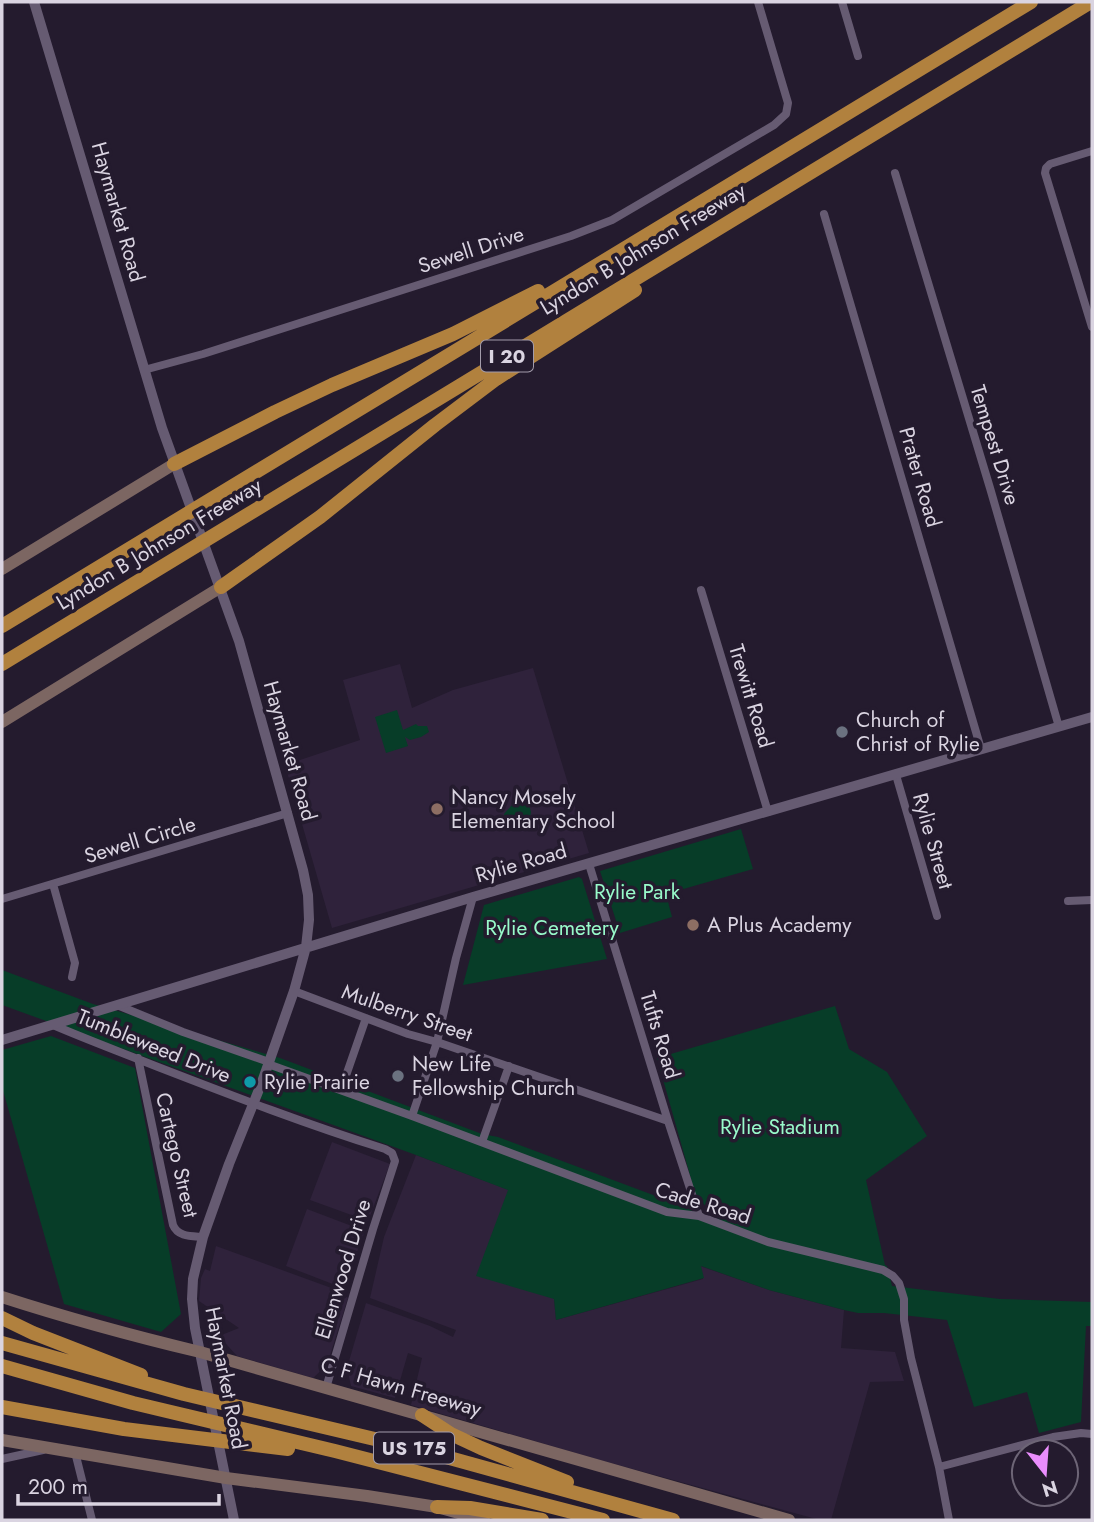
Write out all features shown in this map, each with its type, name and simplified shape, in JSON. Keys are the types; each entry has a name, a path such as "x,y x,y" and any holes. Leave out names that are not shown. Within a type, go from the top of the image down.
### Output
{"highway":[{"name":"Lyndon B Johnson Freeway","path":"2,626 1031,2"},
{"name":"Lyndon B Johnson Freeway","path":"2,664 1091,2"},
{"path":"220,587 320,517 496,379 636,289 775,194"},
{"path":"174,464 275,412 453,334 639,239"},
{"path":"2,675 112,596"},
{"path":"2,1318 184,1394"},
{"name":"US 175","path":"2,1343 184,1394 417,1449 673,1520"},
{"path":"2,1368 189,1417 242,1436"},
{"path":"2,1407 124,1429 192,1437 242,1436"},
{"path":"422,1415 451,1434 574,1485 592,1497"},
{"name":"US 175","path":"242,1436 279,1447 377,1462 603,1520"},
{"path":"437,1507 470,1508 542,1520"}],"main road":[{"path":"2,569 174,464"},
{"path":"2,722 220,587"},
{"name":"C F Hawn Freeway","path":"2,1297 789,1520"},
{"path":"2,1440 226,1478 437,1507 484,1520"}],"street":[{"name":"Haymarket Road","path":"34,2 174,464 239,640 288,813 308,895 306,947 294,991 203,1237 193,1279 192,1299 200,1352 234,1520"},
{"name":"Sewell Drive","path":"144,370 203,354 571,236 612,220 774,125 786,114 788,103 758,2"},
{"path":"842,2 858,56"},
{"path":"1092,151 1050,164 1045,173 1092,327"},
{"name":"Tempest Drive","path":"895,173 1059,727"},
{"name":"Prater Road","path":"824,214 981,749"},
{"name":"Trewitt Road","path":"701,590 768,812"},
{"name":"Rylie Road","path":"2,1040 473,897 1092,718"},
{"name":"Rylie Street","path":"896,775 937,916"},
{"name":"Sewell Circle","path":"2,900 288,813"},
{"name":"Tufts Road","path":"589,864 699,1216"},
{"path":"53,884 75,963 72,977"},
{"path":"412,1115 437,1042 473,897"},
{"path":"1068,901 1092,900"},
{"name":"Mulberry Street","path":"294,991 408,1034 668,1121"},
{"name":"Cade Road","path":"117,1005 667,1212 699,1216 768,1242 883,1270 893,1276 899,1283 904,1298 904,1320 911,1358 939,1467 948,1520"},
{"path":"341,1090 366,1018"},
{"name":"Tumbleweed Drive","path":"53,1025 252,1104 385,1149 392,1153 395,1161"},
{"name":"Cartego Street","path":"138,1058 175,1231 203,1237"},
{"path":"482,1142 509,1066"},
{"name":"Ellenwood Drive","path":"326,1388 395,1161"},
{"path":"939,1467 1053,1437 1092,1434"},
{"path":"2,1460 52,1448"},
{"path":"75,1452 92,1520"}],"shaded area":[{"name":"Nancy Mosely Elementary School","path":"400,664 412,708 453,690 533,668 589,853 332,928 285,765 360,740 343,680"},
{"path":"332,1142 390,1164 368,1221 310,1200"},
{"path":"416,1155 509,1190 554,1299 556,1320 703,1279 700,1266 769,1290 844,1310 841,1348 895,1352 904,1381 870,1382 831,1520 820,1520 600,1460 411,1405 422,1358 408,1353 395,1398 351,1386 347,1368 366,1303 453,1337 456,1330 370,1298 384,1237"},
{"path":"307,1209 365,1231 343,1288 286,1266"},
{"path":"216,1246 337,1290 348,1298 327,1365 313,1378 237,1356 219,1336 239,1328 199,1301 201,1278 205,1269 210,1271"}],"green space":[{"path":"397,710 403,730 416,724 427,726 429,732 410,740 405,737 408,746 386,753 375,717"},
{"path":"518,801 529,805 530,818 521,823 507,821 504,814"},
{"name":"Rylie Park","path":"741,829 753,869 666,894 672,917 620,933 600,871"},
{"name":"Rylie Cemetery","path":"579,877 582,879 607,959 463,985 484,905"},
{"name":"Rylie Stadium","path":"2,970 93,1004 280,1058 720,1220 695,1193 657,1058 835,1006 849,1049 887,1072 927,1136 866,1180 892,1286 1000,1299 1092,1302 1092,1326 1086,1326 1081,1422 1039,1433 1027,1392 974,1407 947,1320 844,1310 769,1290 701,1266 704,1278 556,1320 554,1299 476,1276 508,1190 2,1005"},
{"path":"51,1036 135,1068 181,1314 161,1332 64,1304 2,1087 2,1050"}],"place":[{"name":"Church of Christ of Rylie","path":"842,732"},
{"name":"Nancy Mosely Elementary School","path":"437,809"},
{"name":"A Plus Academy","path":"693,925"},
{"name":"New Life Fellowship Church","path":"398,1076"},
{"name":"Rylie Prairie","path":"250,1082"}]}
